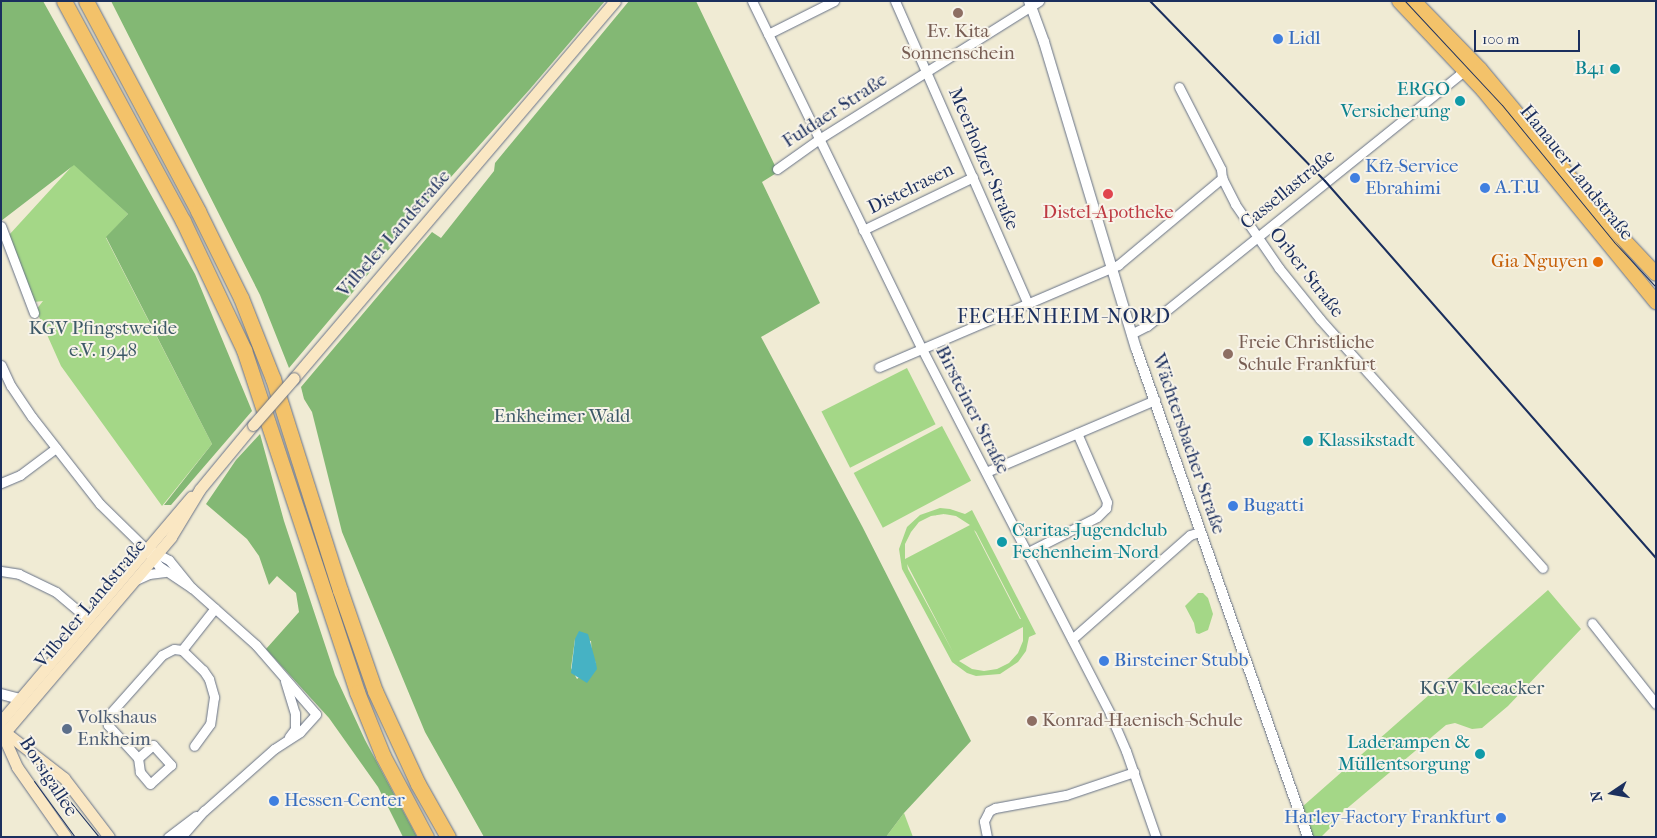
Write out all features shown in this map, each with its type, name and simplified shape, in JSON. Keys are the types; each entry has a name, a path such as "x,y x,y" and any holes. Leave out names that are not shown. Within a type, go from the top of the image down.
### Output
{"highway":[{"path":"64,1 183,222 244,350 357,692 383,756 426,837"},
{"path":"86,1 198,211 241,298 277,389 340,590 375,691 418,784 448,837"}],"main road":[{"name":"Vilbeler Landstraße","path":"2,731 130,585 183,505 200,489 615,1"},
{"name":"Hanauer Landstraße","path":"1399,1 1464,70 1563,186 1656,302"},
{"name":"Hanauer Landstraße","path":"1414,1 1463,50 1507,100 1610,226 1656,274"},
{"name":"Vilbeler Landstraße","path":"2,731 20,700 88,619 152,553 171,537 200,489"},
{"name":"Borsigallee","path":"2,731 6,756 66,837"},
{"name":"Borsigallee","path":"2,731 64,778 108,837"}],"street":[{"name":"Birsteiner Straße","path":"752,1 862,230 1110,714 1134,772 1156,837"},
{"path":"768,34 834,1"},
{"name":"Meerholzer Straße","path":"895,1 1028,304"},
{"name":"Fuldaer Straße","path":"776,169 818,139 1033,3"},
{"name":"Wächtersbacher Straße","path":"1033,3 1131,334 1199,532 1308,837"},
{"path":"1463,50 1466,59 1464,70"},
{"name":"Cassellastraße","path":"1131,334 1147,326 1256,236 1464,70"},
{"name":"Orber Straße","path":"1180,87 1221,169 1222,178 1235,204 1256,236 1320,319 1543,568"},
{"name":"Distelrasen","path":"862,230 973,177"},
{"path":"879,367 1118,265 1222,178"},
{"path":"1,226 34,313"},
{"path":"1,365 11,386 100,504 152,553 165,572 192,588"},
{"path":"1,391 11,386"},
{"path":"986,472 1154,400"},
{"path":"1028,552 1097,517 1106,508 1107,502 1077,433"},
{"path":"1,483 20,474 56,448"},
{"path":"1072,639 1190,535 1199,532"},
{"path":"169,560 168,550 171,537"},
{"path":"152,553 169,560 192,588 256,645 316,714"},
{"path":"1,571 19,574 56,592 88,619"},
{"path":"130,585 146,575 165,572"},
{"path":"182,650 215,608"},
{"path":"1592,623 1656,704"},
{"path":"138,758 108,725 107,717 162,655 174,649 182,650 203,670 209,679 214,698 210,724 194,746"},
{"path":"280,672 293,702 295,729"},
{"path":"1,694 20,700"},
{"path":"289,738 306,718 316,714"},
{"path":"181,837 203,813 289,738 300,732 316,714"},
{"path":"987,837 984,821 989,811 995,808 1066,794 1134,772"},
{"path":"168,836 203,813"}],"green space":[{"path":"1,1 43,1 195,274 252,411 171,505 164,505 212,444 106,237 128,214 74,165 1,221"},
{"path":"111,1 605,1 530,89 433,197 289,368 260,295"},
{"name":"Enkheimer Wald","path":"629,1 696,1 778,172 762,182 820,303 761,337 862,526 971,741 904,813 886,837 484,837 425,732 342,532 312,412 304,399 301,387 432,232 441,238 494,171 495,163","holes":["575,639 591,641 592,656 596,663 577,679 571,668"]},
{"name":"KGV Pfingstweide e.V. 1948","path":"74,164 128,214 106,238 212,444 162,506 61,366 36,310 43,301 34,302 9,235"},
{"path":"907,368 936,424 850,468 821,412"},
{"path":"942,426 971,481 883,528 854,473"},
{"path":"260,434 284,521 335,675 365,740 417,837 403,837 378,787 329,718 266,649 299,612 296,593 277,576 269,585 259,556 247,539 206,504 236,460"},
{"path":"940,508 965,514 972,510 1036,634 1029,637 1026,651 1018,662 1000,674 976,676 967,673 952,662 902,569 899,549 907,527 920,515","holes":["944,514 956,516 970,525 905,559 905,544 911,532 919,522 931,516","974,530 1021,619 1020,619","907,564 954,654 908,569","1023,627 1023,641 1018,653 1009,663 997,669 984,671 972,669 959,661"]},
{"name":"KGV Kleeacker","path":"1548,590 1581,629 1508,706 1482,728 1472,729 1455,723 1446,725 1332,821 1334,824 1321,837 1313,837 1302,807"},
{"path":"1198,593 1203,593 1208,598 1213,614 1208,630 1199,634 1196,633 1194,623 1185,606"},
{"path":"904,813 913,837 886,837"}],"water":[{"path":"579,631 588,634 597,669 587,683 571,673 575,639"}],"tram line":[{"path":"1405,1 1502,105 1614,242 1656,287"},
{"path":"47,773 99,837"},
{"path":"34,781 75,837"}],"railway":[{"path":"1150,1 1325,181 1656,558"}],"place":[{"name":"Ev. Kita Sonnenschein","path":"958,13"},
{"name":"Lidl","path":"1278,39"},
{"name":"B41","path":"1615,69"},
{"name":"ERGO Versicherung","path":"1460,101"},
{"name":"Kfz-Service Ebrahimi","path":"1355,178"},
{"name":"A.T.U","path":"1485,188"},
{"name":"Distel-Apotheke","path":"1108,194"},
{"name":"Gia Nguyen","path":"1598,262"},
{"name":"Freie Christliche Schule Frankfurt","path":"1228,354"},
{"name":"Klassikstadt","path":"1308,441"},
{"name":"Bugatti","path":"1233,506"},
{"name":"Caritas-Jugendclub Fechenheim-Nord","path":"1002,542"},
{"name":"Birsteiner Stubb","path":"1104,661"},
{"name":"Konrad-Haenisch-Schule","path":"1032,721"},
{"name":"Volkshaus Enkheim","path":"67,729"},
{"name":"Laderampen & Müllentsorgung","path":"1480,754"},
{"name":"Hessen-Center","path":"274,801"},
{"name":"Harley-Factory Frankfurt","path":"1501,818"}],"district":[{"name":"FECHENHEIM-NORD","path":"1064,316"}]}
